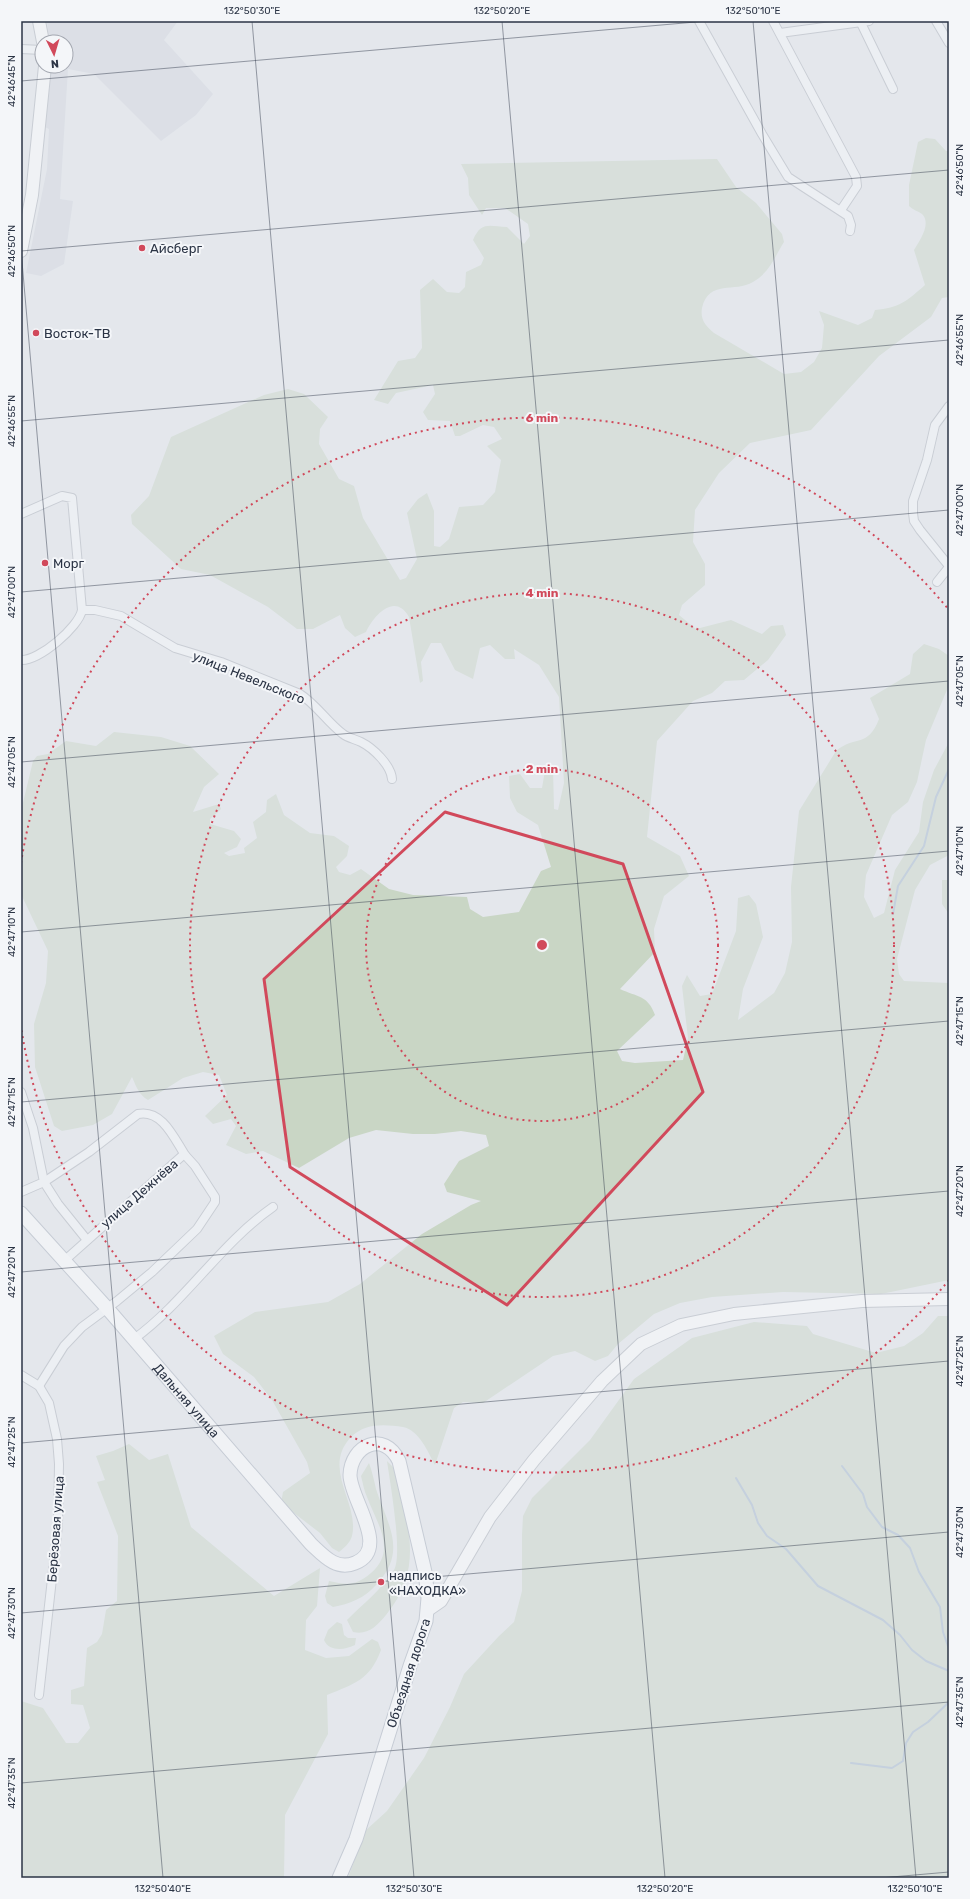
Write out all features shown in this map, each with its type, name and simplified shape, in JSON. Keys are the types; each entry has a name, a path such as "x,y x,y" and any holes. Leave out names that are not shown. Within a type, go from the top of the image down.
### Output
{"main road":[{"name":"Дальняя улица","path":"21,1213 107,1308 311,1544 332,1562 338,1565 351,1565 362,1560"},
{"name":"Объездная дорога","path":"339,1878 356,1839 410,1666 426,1621 428,1610 425,1572 399,1461 390,1447 380,1444 368,1445 358,1453 351,1469 352,1488 366,1521 369,1537 368,1550 362,1560"}],"street":[{"path":"39,21 41,34"},
{"path":"699,21 762,134 788,177 813,194 841,210 848,216 851,225 850,231"},
{"path":"773,21 856,177 857,186 841,210"},
{"path":"780,33 863,21 893,89"},
{"path":"936,21 949,43"},
{"path":"21,49 34,50"},
{"path":"21,251 32,195 44,74"},
{"path":"937,582 949,566 920,530 914,520 913,501 927,460 935,425 949,406"},
{"path":"21,514 62,496 72,498 82,610 79,620 39,655 26,660 21,660"},
{"name":"улица Невельского","path":"82,610 95,610 121,616 175,648 221,662 300,694 310,700 344,735 362,743 377,754 391,771 392,779"},
{"path":"21,1092 33,1128 44,1182 58,1204 86,1240"},
{"path":"21,1192 44,1182 89,1152 138,1114 146,1112 159,1117 186,1155"},
{"name":"улица Дежнёва","path":"64,1261 162,1173 186,1155 211,1191 215,1202 197,1229 152,1272 107,1308"},
{"path":"134,1339 173,1306 255,1220 273,1207"},
{"path":"428,1610 441,1601 490,1517 534,1460 602,1381 641,1344 681,1325 734,1314 862,1301 949,1299"},
{"path":"39,1386 68,1341 82,1326 107,1308"},
{"name":"Берёзовая улица","path":"21,1375 39,1386 49,1403 57,1439 60,1498 39,1695"}],"highlighted area":[{"path":"445,812 623,864 703,1092 507,1305 290,1167 264,979"}],"shaded area":[{"path":"47,21 178,21 164,40 213,94 196,115 161,141 94,74 74,70 74,34 48,34"},
{"path":"50,74 68,74 60,199 73,201 64,264 41,276 26,273 47,169 49,129 45,127"}],"green space":[{"path":"926,138 935,139 946,151 949,151 949,297 942,298 931,317 879,356 811,430 750,443 719,473 695,510 693,542 705,564 705,585 682,605 679,615 696,629 731,620 762,634 771,626 783,625 786,635 768,660 744,680 725,681 712,693 693,701 657,741 647,837 680,856 689,876 664,896 654,929 655,952 620,989 637,995 645,1000 652,1008 655,1015 617,1051 622,1061 635,1063 683,1060 688,1038 682,986 687,975 700,996 712,994 736,931 738,898 749,895 756,904 763,937 743,989 738,1020 774,993 785,973 792,942 791,887 799,811 836,751 849,743 866,738 875,728 879,719 870,698 910,674 913,654 924,644 939,649 949,656 949,685 926,740 917,782 908,802 892,815 866,875 864,897 874,918 884,913 895,870 919,832 923,802 934,770 949,742 949,855 930,865 915,890 897,959 899,974 904,981 949,983 949,1280 881,1294 783,1292 712,1297 680,1303 654,1314 618,1344 608,1356 595,1361 575,1351 553,1356 483,1403 463,1402 454,1408 435,1465 422,1442 414,1432 409,1429 382,1425 362,1429 351,1437 343,1449 340,1461 340,1474 351,1511 353,1524 351,1539 339,1552 332,1548 320,1533 281,1503 283,1492 310,1473 307,1462 272,1400 254,1377 223,1354 214,1336 255,1312 328,1302 360,1284 422,1234 471,1205 481,1201 447,1192 444,1184 459,1161 489,1146 486,1135 461,1131 435,1134 413,1134 376,1130 349,1138 299,1168 263,1151 246,1154 226,1145 236,1126 231,1119 213,1124 205,1116 227,1095 219,1075 203,1072 183,1078 148,1100 140,1093 132,1077 112,1114 93,1125 62,1131 54,1126 35,1067 34,1024 46,983 48,951 21,894 21,811 33,761 37,756 48,754 66,741 96,746 114,732 161,737 190,746 219,774 204,787 193,812 219,804 221,809 210,819 210,824 234,831 241,839 237,847 224,853 229,856 245,853 244,848 257,838 253,822 266,812 267,800 276,794 284,815 310,833 334,836 349,846 347,856 336,867 339,872 350,875 361,869 389,889 413,895 467,897 470,909 483,917 519,912 541,871 551,867 538,825 517,812 510,798 509,776 520,774 530,788 542,788 546,765 551,763 553,768 554,809 558,810 564,783 559,697 539,665 514,649 515,659 505,659 490,645 480,648 473,679 455,670 441,643 431,643 421,662 423,681 420,683 409,617 398,606 391,606 379,613 366,632 355,637 345,628 340,615 313,629 297,629 268,607 210,575 181,569 132,524 131,515 149,496 171,437 264,395 288,389 304,394 328,417 320,429 319,444 339,479 354,486 363,518 400,580 406,578 417,559 407,513 418,499 427,493 434,511 434,546 440,547 449,539 459,507 483,505 495,492 501,460 487,446 502,439 494,427 483,425 460,436 455,436 450,421 428,420 423,412 435,394 433,385 396,393 388,404 374,400 398,361 415,358 422,348 420,290 433,279 447,292 459,293 465,287 466,272 481,265 484,258 473,240 479,230 483,227 507,227 524,244 530,236 528,224 505,208 486,208 482,215 469,195 468,178 461,164 717,159 736,187 756,203 782,234 784,242 768,269 759,278 746,285 723,288 710,293 705,299 702,308 702,316 706,325 714,333 784,374 801,372 814,362 822,348 824,325 819,311 858,325 872,318 875,310 890,308 902,303 925,285 914,250 924,232 926,223 922,214 909,206 909,185 918,142"},
{"path":"942,880 949,880 949,914 942,904"},
{"path":"938,1316 949,1316 949,1878 348,1878 365,1831 387,1811 424,1758 450,1707 464,1674 514,1622 522,1591 523,1516 532,1498 590,1440 634,1379 692,1338 754,1322 807,1326 813,1334 876,1353 904,1346 923,1333"},
{"path":"129,1444 149,1460 168,1454 191,1527 274,1596 320,1568 317,1606 306,1620 305,1650 326,1658 349,1656 372,1639 378,1642 381,1650 372,1668 360,1680 327,1695 328,1734 285,1815 284,1878 21,1878 21,1701 43,1708 66,1743 78,1743 90,1728 83,1705 71,1704 71,1690 84,1686 87,1648 97,1642 102,1634 106,1610 117,1601 118,1536 97,1482 105,1480 96,1456"},
{"path":"387,1461 393,1467 403,1506 410,1543 406,1579 398,1597 379,1623 367,1631 358,1633 353,1632 347,1620 384,1584 394,1570 396,1562 397,1534"},
{"path":"369,1463 376,1489 390,1527 393,1549 391,1561 386,1573 367,1594 351,1602 333,1607 327,1603 325,1596 329,1581 346,1584 361,1580 371,1573 379,1564 383,1555 384,1545 382,1536 366,1495 361,1476"},
{"path":"337,1622 342,1624 344,1635 348,1638 356,1638 355,1645 338,1649 330,1647 326,1644 324,1640 328,1630"}],"waterway":[{"path":"893,914 898,886 924,846 936,797 949,769"},
{"path":"842,1466 863,1494 867,1507 882,1527 898,1535 910,1548 919,1572 940,1607 943,1632 949,1649"},
{"path":"736,1478 752,1505 758,1523 767,1536 786,1549 818,1586 883,1620 900,1635 912,1650 926,1661 949,1671"},
{"path":"851,1763 892,1768 903,1761 906,1743 913,1732 928,1722 949,1702"}],"place":[{"name":"Айсберг","path":"142,248"},
{"name":"Восток-ТВ","path":"36,333"},
{"name":"Морг","path":"45,563"},
{"name":"надпись «НАХОДКА»","path":"381,1582"}]}
